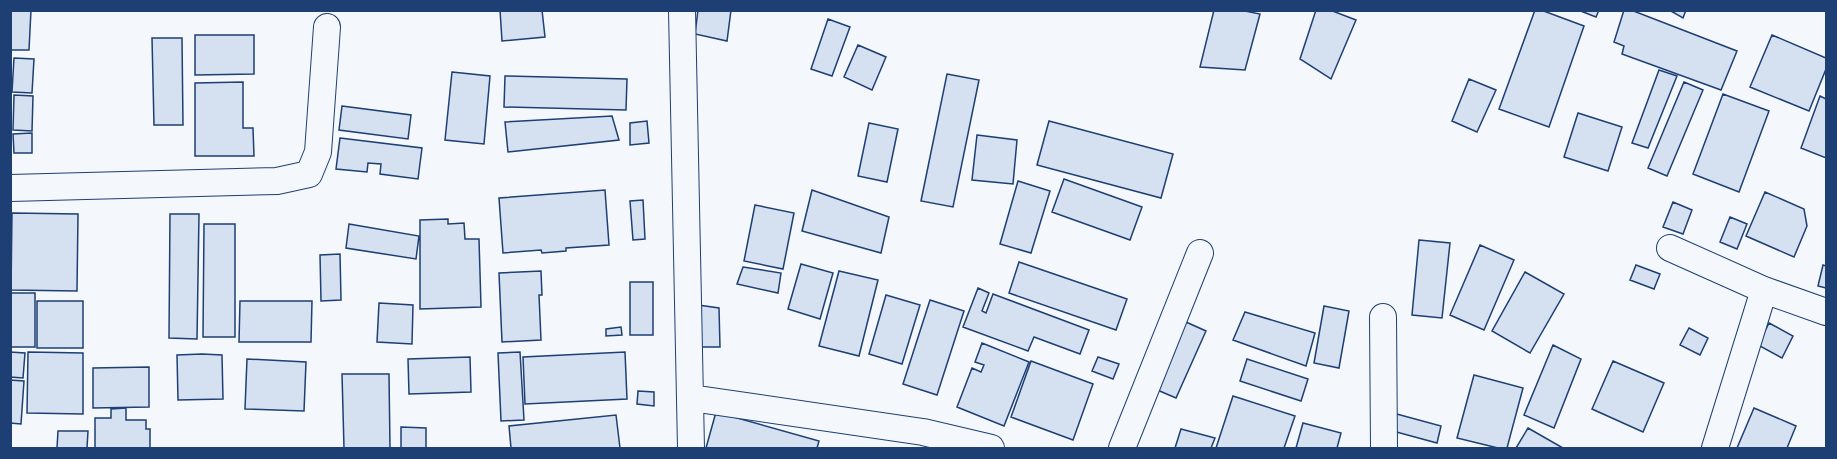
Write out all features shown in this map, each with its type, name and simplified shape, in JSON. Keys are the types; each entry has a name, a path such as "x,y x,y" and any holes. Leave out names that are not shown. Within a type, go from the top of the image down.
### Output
{"street":[{"path":"682,10 691,448"},
{"path":"10,188 277,181 309,174 318,153 327,27"},
{"path":"1670,248 1764,290 1827,312"},
{"path":"1122,448 1200,254"},
{"path":"1715,448 1764,290"},
{"path":"1383,317 1384,448"},
{"path":"691,398 923,432 991,448"}],"building":[{"path":"10,10 31,10 29,50 10,50"},
{"path":"500,10 542,10 545,37 502,41"},
{"path":"698,10 731,10 727,41 695,34"},
{"path":"1214,10 1240,10 1260,14 1245,70 1200,67"},
{"path":"1316,10 1330,10 1356,20 1331,79 1300,59"},
{"path":"1535,10 1541,10 1584,26 1549,127 1499,109"},
{"path":"1578,10 1599,10 1596,17"},
{"path":"1624,10 1631,10 1737,51 1721,90 1622,54 1624,46 1614,42"},
{"path":"1669,10 1686,10 1683,18"},
{"path":"828,19 850,27 832,76 811,69"},
{"path":"195,35 254,35 254,74 195,75"},
{"path":"1772,35 1826,58 1826,69 1809,111 1750,87"},
{"path":"152,38 182,38 183,125 154,125"},
{"path":"858,45 886,57 872,90 844,77"},
{"path":"14,58 34,59 32,93 12,92"},
{"path":"1659,70 1677,76 1648,148 1632,143"},
{"path":"452,72 490,76 484,144 445,140"},
{"path":"947,74 979,80 953,207 921,201"},
{"path":"505,76 627,79 626,110 504,107"},
{"path":"1469,79 1496,90 1477,132 1452,121"},
{"path":"243,82 243,128 253,128 254,156 195,156 195,83"},
{"path":"1684,82 1703,90 1667,176 1648,168"},
{"path":"1723,94 1769,111 1739,192 1693,174"},
{"path":"14,95 33,96 32,131 13,130"},
{"path":"1820,96 1826,99 1826,158 1801,148"},
{"path":"342,106 411,115 408,139 339,130"},
{"path":"1578,113 1622,127 1608,171 1564,157"},
{"path":"612,116 619,140 508,152 505,122"},
{"path":"647,121 649,143 630,145 630,123"},
{"path":"1049,121 1173,154 1161,198 1037,165"},
{"path":"869,123 898,129 887,182 858,176"},
{"path":"32,133 32,153 14,153 13,134"},
{"path":"977,135 1017,140 1013,184 972,180"},
{"path":"340,138 422,148 418,179 380,174 381,164 368,163 367,172 336,169"},
{"path":"1064,179 1142,207 1130,240 1052,212"},
{"path":"1018,181 1050,191 1031,253 1000,244"},
{"path":"605,190 609,245 566,248 566,251 542,253 541,250 503,253 499,198"},
{"path":"812,190 889,217 881,253 802,231"},
{"path":"1765,192 1804,209 1807,226 1794,257 1746,236"},
{"path":"643,200 645,239 633,240 630,201"},
{"path":"1673,202 1692,210 1683,234 1663,227"},
{"path":"755,205 794,213 783,269 744,261"},
{"path":"12,213 78,214 77,291 11,290"},
{"path":"170,214 199,214 197,339 169,338"},
{"path":"1730,217 1747,224 1737,249 1720,242"},
{"path":"448,219 448,224 464,223 465,239 479,239 481,307 420,309 420,220"},
{"path":"204,224 235,224 235,337 203,337"},
{"path":"349,224 419,236 416,259 346,248"},
{"path":"1419,240 1450,243 1442,318 1412,315"},
{"path":"1480,245 1514,260 1484,330 1450,315"},
{"path":"340,254 341,300 321,301 320,255"},
{"path":"1019,262 1127,299 1116,330 1009,293"},
{"path":"801,264 833,273 820,319 788,309"},
{"path":"1636,265 1660,274 1654,289 1630,280"},
{"path":"1823,265 1826,266 1826,288 1818,286"},
{"path":"743,267 781,273 778,293 737,284"},
{"path":"541,271 542,295 539,295 541,340 502,342 499,273"},
{"path":"839,271 878,280 859,356 819,346"},
{"path":"1525,272 1564,294 1530,353 1492,331"},
{"path":"630,282 653,282 653,335 630,335"},
{"path":"978,288 989,293 982,311 986,313 993,294 1089,330 1080,354 1034,337 1028,351 963,327"},
{"path":"10,293 35,293 35,347 10,347"},
{"path":"886,295 920,305 902,364 869,354"},
{"path":"930,300 964,311 937,395 903,384"},
{"path":"37,301 83,301 83,348 37,348"},
{"path":"240,301 312,301 311,342 239,342"},
{"path":"379,303 413,305 412,344 377,342"},
{"path":"698,305 719,308 720,347 697,347"},
{"path":"1324,306 1349,311 1339,368 1314,363"},
{"path":"1245,312 1315,333 1306,366 1233,340"},
{"path":"1177,318 1206,331 1176,398 1148,386"},
{"path":"1769,323 1793,336 1782,358 1758,345"},
{"path":"621,327 622,335 606,336 606,329"},
{"path":"1689,328 1708,338 1700,355 1680,345"},
{"path":"982,343 1029,362 1004,426 957,407 972,368 981,372 984,365 975,362"},
{"path":"1553,345 1581,359 1554,428 1524,415"},
{"path":"10,352 25,353 23,378 10,377"},
{"path":"28,352 83,353 83,414 27,413"},
{"path":"520,352 524,420 501,421 498,353"},
{"path":"625,352 627,399 525,404 523,357"},
{"path":"177,355 222,355 223,399 178,400"},
{"path":"470,357 471,392 409,394 408,359"},
{"path":"1098,357 1119,364 1113,379 1092,371"},
{"path":"247,359 306,362 304,411 245,409"},
{"path":"1247,359 1308,379 1301,401 1240,381"},
{"path":"1031,361 1093,384 1073,440 1011,417"},
{"path":"1613,361 1664,383 1643,432 1592,409"},
{"path":"149,367 149,407 93,408 93,368"},
{"path":"342,374 389,374 390,448 344,448"},
{"path":"1474,375 1523,388 1507,448 1457,438"},
{"path":"10,380 24,381 21,424 10,423"},
{"path":"638,391 654,392 654,406 637,404"},
{"path":"1233,396 1295,416 1284,448 1216,448"},
{"path":"126,408 126,420 146,420 146,429 150,429 150,448 95,448 95,418 111,418 111,409"},
{"path":"1754,408 1796,426 1787,448 1737,448"},
{"path":"716,412 819,441 817,448 706,448"},
{"path":"1393,413 1441,426 1437,443 1389,430"},
{"path":"616,415 620,448 511,448 509,426"},
{"path":"1303,423 1341,433 1337,448 1296,448"},
{"path":"401,427 426,428 426,448 401,448"},
{"path":"1528,428 1563,448 1516,448"},
{"path":"1181,429 1215,438 1211,448 1175,448"},
{"path":"58,431 88,431 87,448 57,448"}]}
